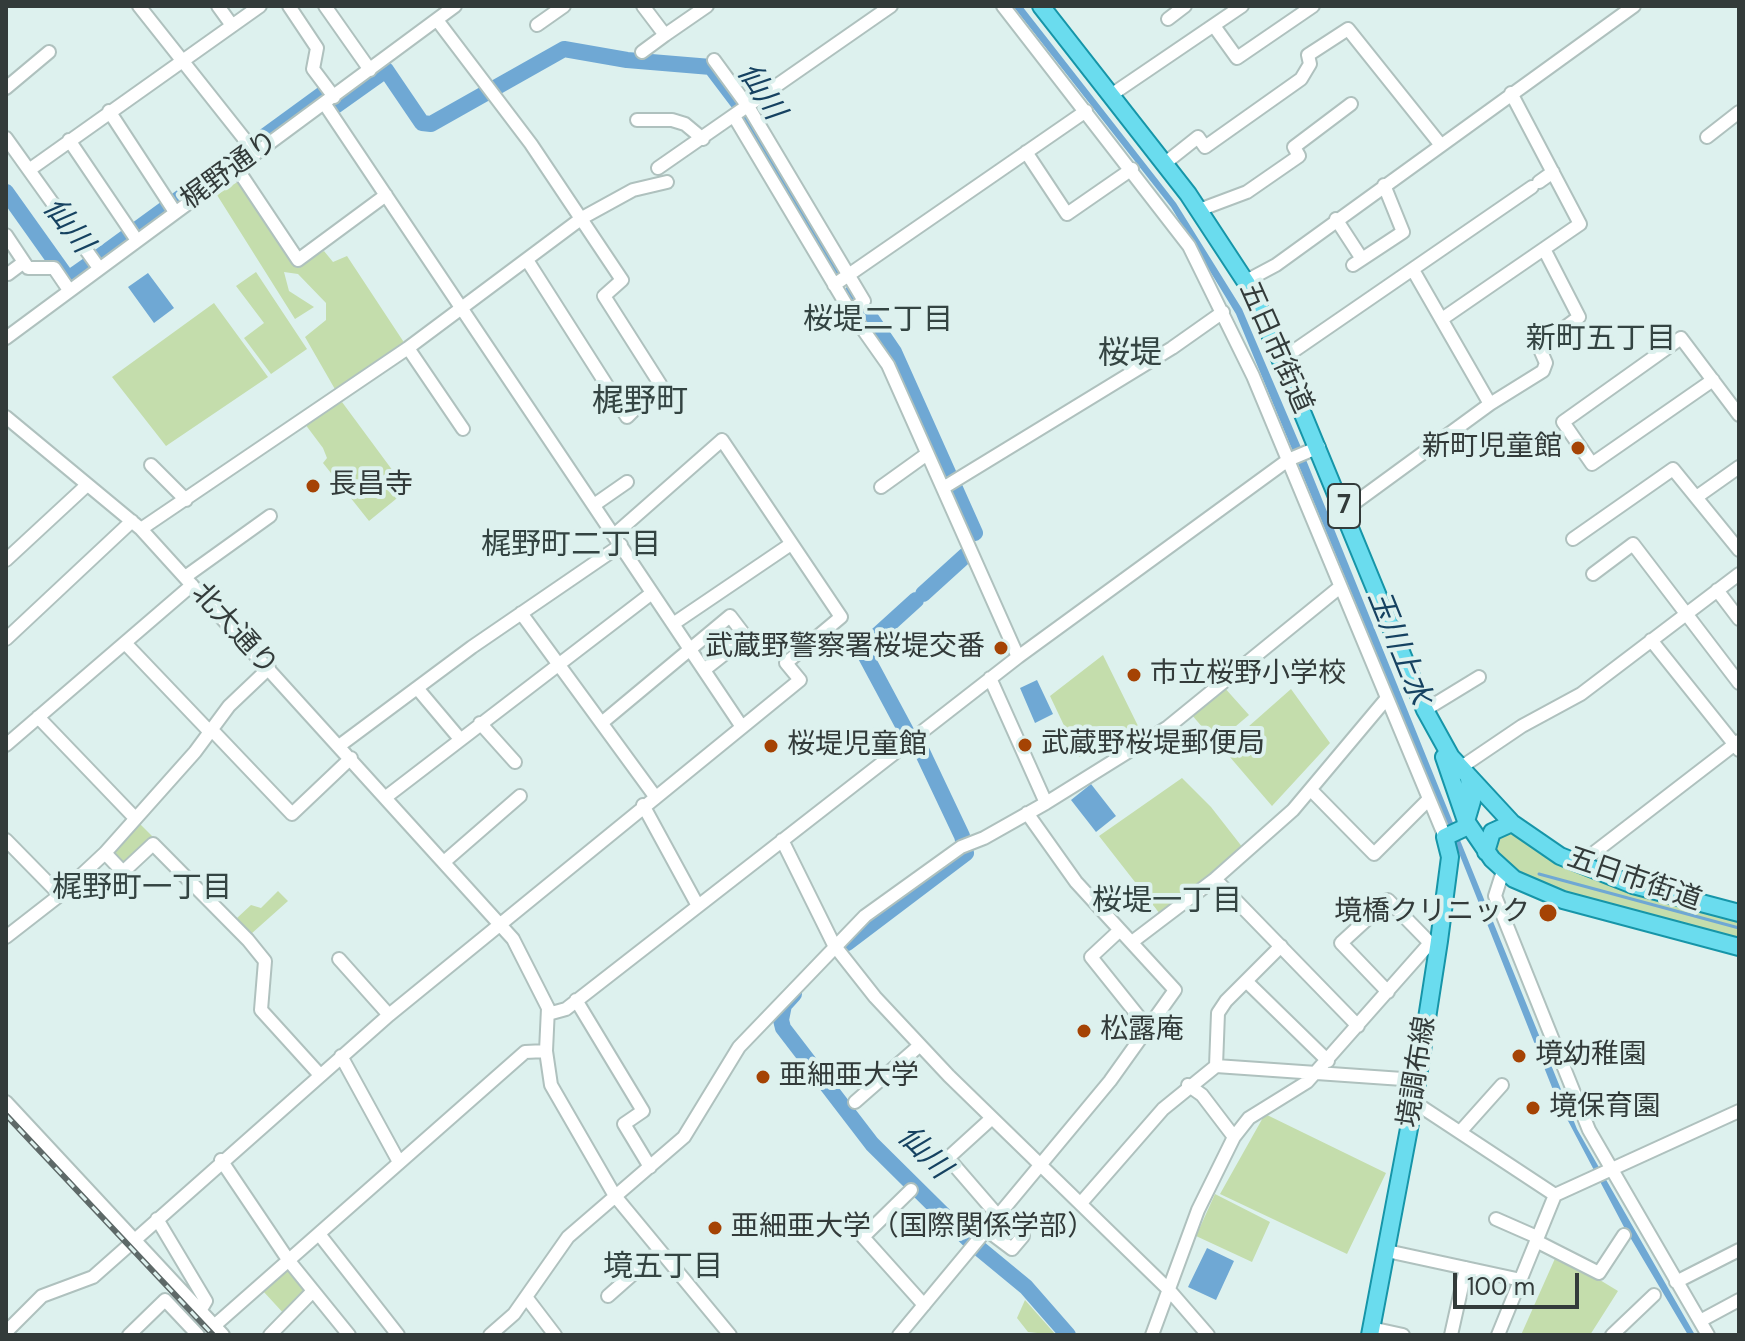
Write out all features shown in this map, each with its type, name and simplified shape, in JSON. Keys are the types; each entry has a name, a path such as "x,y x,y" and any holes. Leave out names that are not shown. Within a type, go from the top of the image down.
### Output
{"main road":[{"name":"五日市街道","path":"1041,6 1199,210 1246,281 1282,359 1315,448 1345,510 1425,710 1464,773 1512,823 1578,865 1633,885 1739,913"},
{"name":"五日市街道","path":"1437,732 1456,830 1486,852 1503,871 1533,889 1563,900 1739,947"},
{"path":"1456,830 1472,801 1464,773"},
{"path":"1456,830 1478,808 1496,806"},
{"path":"1486,852 1492,832 1512,823"},
{"name":"境調布線","path":"1370,1332 1414,1102 1434,942 1456,830"}],"street":[{"path":"139,6 247,150"},
{"path":"218,6 231,24"},
{"path":"29,170 181,59 260,6"},
{"path":"289,6 317,48 313,69 386,195 742,727"},
{"path":"325,6 370,70"},
{"name":"梶野通り","path":"6,338 99,268 132,234 170,206 236,167 247,150 329,100 455,6"},
{"path":"537,25 564,6"},
{"path":"643,6 665,35"},
{"path":"658,168 741,114 891,6"},
{"path":"1003,6 1189,246 1223,312 1290,459 1428,800 1456,830"},
{"path":"1168,19 1185,6"},
{"path":"1111,95 1242,6"},
{"path":"1214,26 1237,58 1313,6"},
{"path":"1246,281 1276,265 1634,6"},
{"path":"642,52 703,7"},
{"path":"437,20 491,90 622,280 604,296 660,384 627,417 527,260"},
{"path":"1164,164 1198,137 1205,147 1301,79 1310,64 1308,55 1348,29 1440,144"},
{"path":"6,88 49,52"},
{"path":"714,60 834,285 888,365 927,454 951,484 1018,657"},
{"path":"1442,319 1580,224 1511,93"},
{"path":"1199,210 1247,192 1299,156 1294,147 1351,104"},
{"path":"109,111 170,206"},
{"path":"834,285 1086,111"},
{"path":"1707,137 1739,112"},
{"path":"741,114 864,301 850,311"},
{"path":"637,120 672,120 685,124 703,139"},
{"path":"6,138 99,268"},
{"path":"69,140 132,234"},
{"path":"1026,152 1067,214 1132,169"},
{"path":"236,167 298,260 386,195"},
{"path":"1282,359 1553,172"},
{"path":"6,639 136,525 186,500 408,348 582,218 633,190 667,182"},
{"path":"1336,219 1358,262 1403,232 1384,185"},
{"path":"6,235 28,268 54,268 69,290"},
{"path":"1345,510 1490,404 1543,371 1546,363 1539,347 1579,317 1544,249"},
{"path":"8,274 24,262"},
{"path":"1413,270 1490,404"},
{"path":"951,484 1172,348 1223,312"},
{"path":"1713,380 1592,464 1563,422 1681,338 1713,380 1739,415"},
{"path":"408,348 463,429"},
{"name":"北大通り","path":"6,417 136,525 351,758 499,922 523,957 545,1000 548,1014"},
{"path":"6,1332 42,1296 93,1277 221,1160 499,922 800,680 786,663 841,617 722,440 618,540 339,746"},
{"path":"730,1335 615,1196 551,1085 546,1051 548,1014 560,1012 576,1000 1018,657 1290,459 1315,448"},
{"path":"881,487 927,454"},
{"path":"151,465 186,500"},
{"path":"1573,539 1673,469 1739,550"},
{"path":"1698,496 1737,474"},
{"path":"594,505 627,482"},
{"path":"6,560 87,485"},
{"path":"6,745 125,643 189,581 270,516"},
{"path":"673,624 791,544"},
{"path":"1593,574 1633,544 1739,683"},
{"path":"1464,773 1522,726 1581,694 1739,574"},
{"path":"490,1335 514,1314 568,1237 684,1137 739,1047 865,916 966,845 1046,803 1168,727 1340,587"},
{"path":"1717,590 1739,619"},
{"path":"386,797 652,593"},
{"path":"521,613 604,721 654,795"},
{"path":"604,721 730,616 746,637 704,670"},
{"path":"1578,865 1737,745 1651,640"},
{"path":"125,643 292,814 351,758"},
{"path":"6,937 60,895 105,853 210,730 269,668"},
{"path":"1425,710 1479,677"},
{"path":"990,678 1046,803"},
{"path":"417,688 460,739"},
{"path":"1132,942 1215,879 1311,790 1387,698"},
{"path":"38,717 135,818"},
{"path":"480,723 515,762"},
{"path":"1311,790 1374,854 1428,800"},
{"path":"444,862 520,796"},
{"path":"643,805 698,906"},
{"path":"899,1335 1110,1081 1175,990 1076,882 1027,813"},
{"path":"6,840 60,895"},
{"path":"782,840 834,945 919,1046 1169,1290 1208,1335"},
{"path":"105,853 123,872 153,844 239,931 265,961 261,1010 320,1075"},
{"path":"1503,871 1495,896 1602,1172 1708,1335"},
{"path":"1215,879 1358,1026"},
{"path":"1152,1335 1198,1210 1234,1137 1249,1118 1318,1074 1434,942 1388,900 1341,943 1388,992"},
{"path":"1120,930 1091,957 1147,1027"},
{"path":"1216,1066 1218,1013 1281,946"},
{"path":"339,959 389,1015"},
{"path":"1246,981 1328,1061"},
{"path":"576,1000 643,1111 624,1124 650,1167"},
{"path":"855,1102 919,1046"},
{"path":"6,1102 218,1330 289,1261 525,1052 546,1051"},
{"path":"341,1056 399,1162"},
{"path":"1081,1203 1188,1085 1216,1066 1417,1080"},
{"path":"1188,1085 1202,1095 1234,1137"},
{"path":"1460,1132 1502,1085"},
{"path":"1414,1102 1555,1195"},
{"path":"1498,1335 1555,1195 1739,1111"},
{"path":"992,1118 948,1158 999,1217"},
{"path":"221,1160 289,1261 349,1335"},
{"path":"911,1190 863,1237 924,1305"},
{"path":"157,1219 206,1301 200,1311"},
{"path":"1496,1219 1599,1273 1624,1235"},
{"path":"988,1231 1012,1249 1023,1236"},
{"path":"319,1234 398,1335"},
{"path":"1676,1282 1739,1250"},
{"path":"608,1296 659,1251"},
{"path":"1387,1251 1521,1280"},
{"path":"1451,1335 1466,1268"},
{"path":"270,1335 313,1291"},
{"path":"1612,1335 1654,1295"},
{"path":"526,1297 555,1335"},
{"path":"129,1335 165,1300 198,1335"},
{"path":"1700,1321 1739,1300"},
{"path":"1370,1332 1403,1335"}],"green space":[{"path":"239,181 296,266 324,251 333,262 347,256 405,344 336,391 305,337 326,320 326,303 298,274 284,272 289,291 314,307 295,319 217,195"},
{"path":"256,272 307,349 271,374 244,338 264,323 236,286"},
{"path":"214,303 268,377 166,446 112,377"},
{"path":"342,402 407,490 369,521 323,463 327,458 323,448 305,424"},
{"path":"1103,655 1140,730 1079,757 1050,696"},
{"path":"1223,686 1249,715 1216,743 1191,714"},
{"path":"1291,689 1330,743 1272,806 1223,749"},
{"path":"1182,778 1211,807 1243,848 1160,914 1099,836"},
{"path":"138,822 155,839 124,866 111,851"},
{"path":"1510,828 1739,918 1739,939 1534,885 1490,855 1494,841"},
{"path":"278,891 288,901 251,934 248,933 237,918 251,905 261,908"},
{"path":"1265,1114 1386,1173 1347,1254 1220,1194"},
{"path":"1215,1194 1270,1222 1252,1262 1196,1236"},
{"path":"1557,1254 1618,1291 1590,1335 1521,1335"},
{"path":"290,1266 311,1291 286,1316 263,1291"},
{"path":"1025,1300 1056,1335 1028,1332 1017,1318"}],"water":[{"path":"1013,6 1022,6 1176,203 1242,309 1577,1129 1695,1335 1688,1335 1624,1227 1557,1100 1457,848 1236,314 1171,207"},
{"path":"148,273 174,308 154,323 128,287"},
{"path":"1037,680 1053,714 1035,723 1020,688"},
{"path":"1091,784 1116,816 1096,832 1071,800"},
{"path":"1207,1248 1234,1261 1216,1300 1188,1287"}],"waterway":[{"name":"仙川","path":"331,102 334,107 386,70 422,123 431,124 564,49 627,60 711,67 739,104 841,273"},
{"name":"仙川","path":"99,257 324,93"},
{"name":"仙川","path":"6,192 68,279 88,265"},
{"name":"仙川","path":"853,292 894,352 975,533"},
{"name":"仙川","path":"923,594 966,555"},
{"name":"仙川","path":"906,731 862,649 916,600"},
{"name":"仙川","path":"847,943 966,853 962,836 917,741"},
{"path":"1539,874 1739,928"},
{"name":"仙川","path":"794,994 784,1005 783,1028 872,1144 969,1240 1026,1287 1068,1335"}],"railway":[{"path":"6,1115 213,1335"}],"place":[{"name":"新町児童館","path":"1578,448"},
{"name":"長昌寺","path":"313,486"},
{"name":"武蔵野警察署桜堤交番","path":"1001,648"},
{"name":"市立桜野小学校","path":"1134,675"},
{"name":"武蔵野桜堤郵便局","path":"1025,745"},
{"name":"桜堤児童館","path":"771,746"},
{"name":"境橋クリニック","path":"1548,913"},
{"name":"松露庵","path":"1084,1031"},
{"name":"境幼稚園","path":"1519,1056"},
{"name":"亜細亜大学","path":"763,1077"},
{"name":"境保育園","path":"1533,1108"},
{"name":"亜細亜大学（国際関係学部）","path":"715,1228"}],"district":[{"name":"桜堤二丁目","path":"878,321"},
{"name":"新町五丁目","path":"1601,340"},
{"name":"桜堤","path":"1130,355"},
{"name":"梶野町","path":"640,403"},
{"name":"梶野町二丁目","path":"571,546"},
{"name":"梶野町一丁目","path":"142,889"},
{"name":"桜堤一丁目","path":"1167,902"},
{"name":"境五丁目","path":"663,1268"}],"water label":[{"name":"玉川上水","path":"1398,648"}]}
